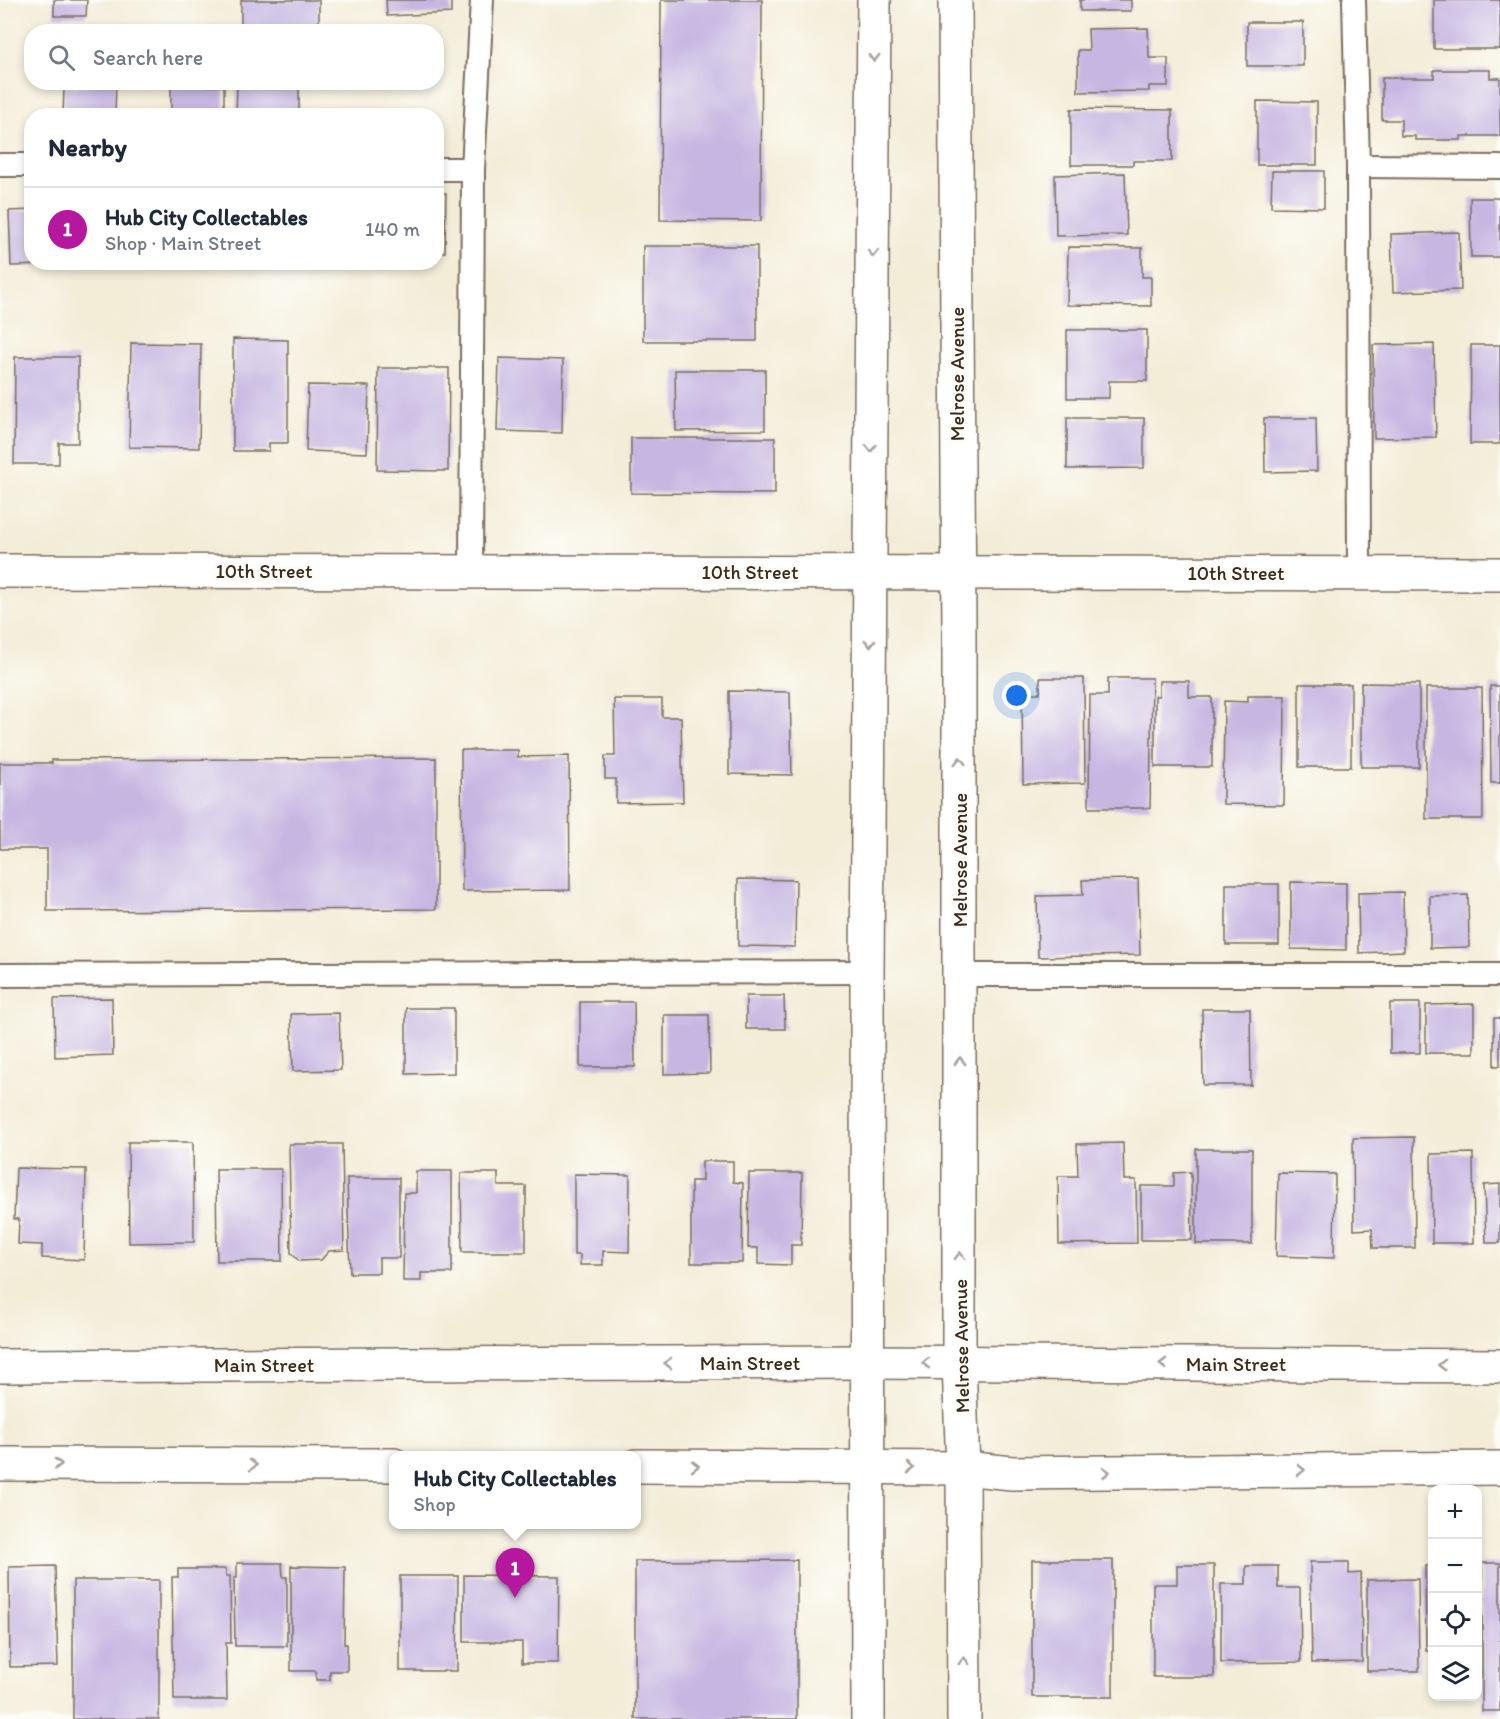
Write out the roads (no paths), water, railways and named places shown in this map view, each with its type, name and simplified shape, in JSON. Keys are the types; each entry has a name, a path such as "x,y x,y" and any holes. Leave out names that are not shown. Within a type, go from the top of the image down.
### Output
{"street":[{"path":"868,1719 870,1467 867,972 874,0"},
{"name":"Melrose Avenue","path":"955,0 959,572 959,1363 963,1468 964,1719"},
{"name":"10th Street","path":"0,571 1500,574"},
{"name":"Main Street","path":"0,1366 868,1362 1500,1366"},
{"path":"0,1464 389,1465"},
{"path":"641,1466 963,1468 1012,1473 1500,1468"}],"lane":[{"path":"471,572 473,170 482,0"},
{"path":"1354,0 1358,166 1359,574"},
{"path":"0,165 24,165"},
{"path":"1358,166 1500,167"},
{"path":"444,169 473,170"},
{"path":"0,975 867,972"},
{"path":"960,975 1500,975"}],"place":[{"name":"Hub City Collectables","path":"515,1598"}]}
